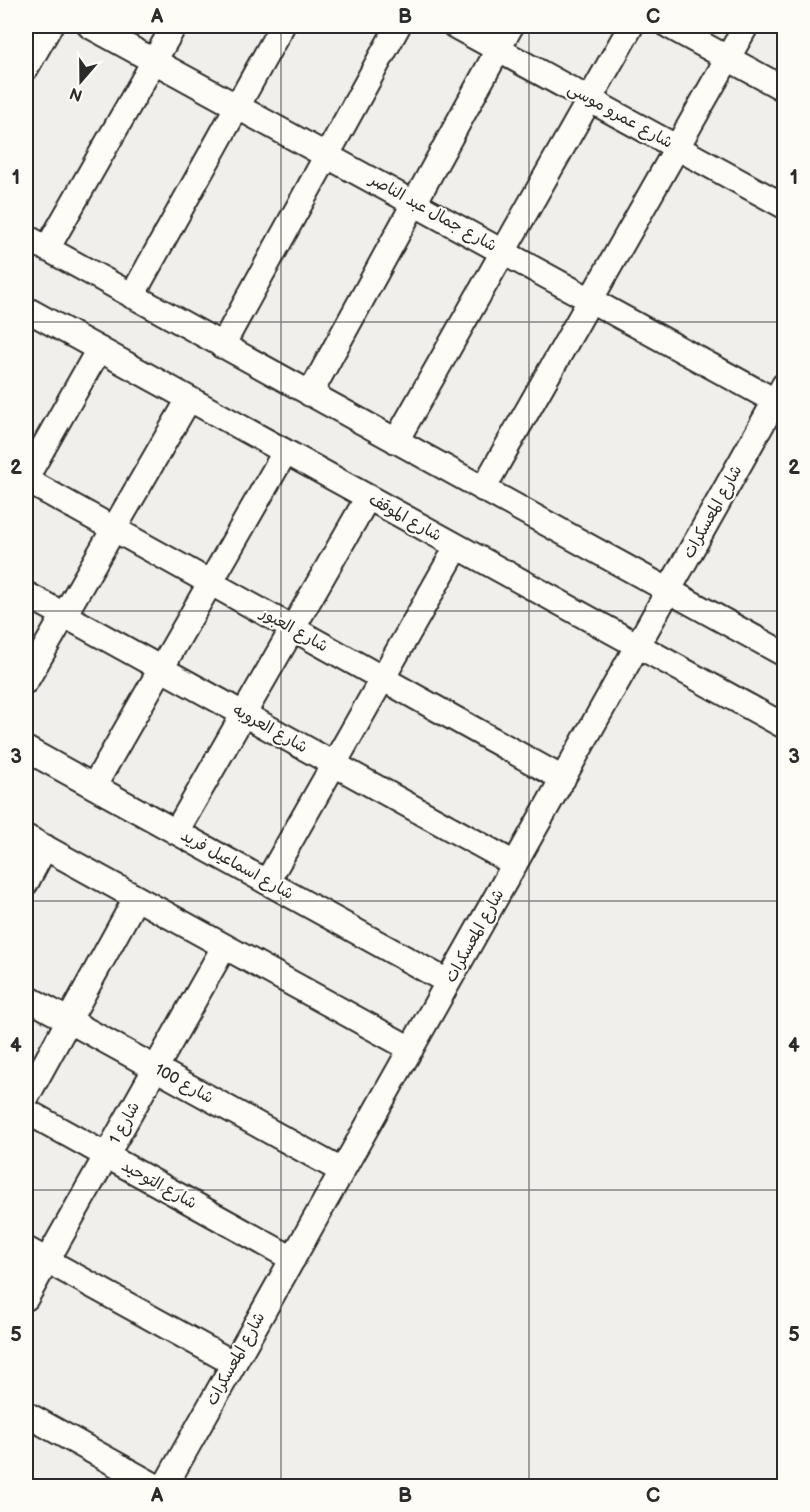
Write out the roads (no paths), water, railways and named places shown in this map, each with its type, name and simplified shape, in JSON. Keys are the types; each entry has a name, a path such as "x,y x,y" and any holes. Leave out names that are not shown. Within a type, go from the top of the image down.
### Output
{"street":[{"path":"26,68 50,26"},
{"name":"شارع جمال عبد الناصر","path":"90,26 590,300 780,393"},
{"path":"47,249 174,26"},
{"path":"132,296 282,26"},
{"path":"222,345 398,26"},
{"name":"شارع عمرو موسى","path":"454,26 784,206"},
{"path":"310,393 511,26"},
{"path":"396,441 631,26"},
{"path":"669,26 784,89"},
{"path":"483,489 746,26"},
{"path":"26,237 784,654"},
{"name":"شارع الموقف","path":"26,309 784,726"},
{"path":"26,479 99,349"},
{"name":"شارع المعسكرات","path":"165,1486 780,393"},
{"path":"26,681 189,399"},
{"path":"94,786 285,452"},
{"name":"شارع العبور","path":"26,479 562,779"},
{"path":"176,832 368,497"},
{"path":"267,882 457,547"},
{"name":"شارع العروبه","path":"26,594 515,864"},
{"name":"شارع اسماعيل فريد","path":"26,749 448,982"},
{"path":"26,883 35,842 411,1049"},
{"path":"26,1098 136,898"},
{"name":"شارع 1","path":"26,1298 224,947"},
{"name":"شارع 100","path":"26,997 342,1171"},
{"name":"شارع التوحيد","path":"26,1111 293,1259"},
{"path":"26,1249 233,1363"},
{"path":"26,1414 155,1486"}]}
